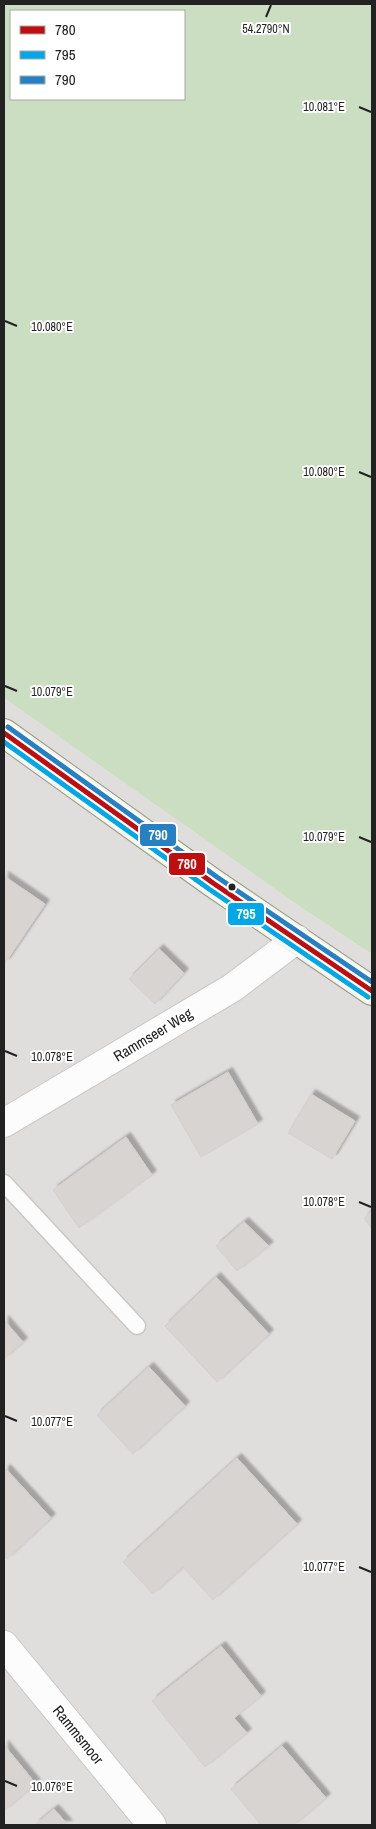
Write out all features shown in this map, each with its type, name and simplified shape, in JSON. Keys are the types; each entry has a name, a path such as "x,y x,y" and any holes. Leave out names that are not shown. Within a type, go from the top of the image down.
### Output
{"main road":[{"path":"4,733 213,883 372,991"}],"street":[{"name":"Rammseer Weg","path":"4,1123 232,988 297,939"},
{"name":"Rammsmoor","path":"4,1645 152,1825"}],"lane":[{"path":"4,1183 137,1326"}],"shaded area":[{"path":"4,698 302,908 372,954 372,1825 4,1825"}],"green space":[{"path":"4,4 372,4 372,954 302,908 4,698"}],"building":[{"path":"4,876 45,904 5,963 4,961"},
{"path":"159,949 184,973 155,1004 129,979"},
{"path":"228,1072 258,1124 201,1157 171,1105"},
{"path":"311,1094 355,1121 332,1159 288,1133"},
{"path":"126,1137 152,1175 79,1228 53,1190"},
{"path":"372,1211 372,1229 364,1218"},
{"path":"244,1222 269,1246 237,1271 216,1246"},
{"path":"216,1277 269,1334 217,1382 165,1326"},
{"path":"4,1320 23,1342 4,1359"},
{"path":"149,1367 185,1406 133,1454 97,1415"},
{"path":"237,1458 297,1524 213,1600 183,1567 153,1594 123,1562"},
{"path":"6,1469 51,1518 7,1559 4,1555 4,1471"},
{"path":"221,1646 261,1696 234,1718 247,1733 205,1767 152,1701"},
{"path":"4,1745 36,1784 4,1811"},
{"path":"282,1746 326,1798 294,1825 261,1825 231,1789"},
{"path":"54,1809 68,1825 35,1825"}],"transit line":[{"name":"790","path":"8,727 217,877 372,982"},
{"name":"780","path":"4,733 213,883 372,991"},
{"name":"795","path":"4,742 209,889 368,997"}]}
